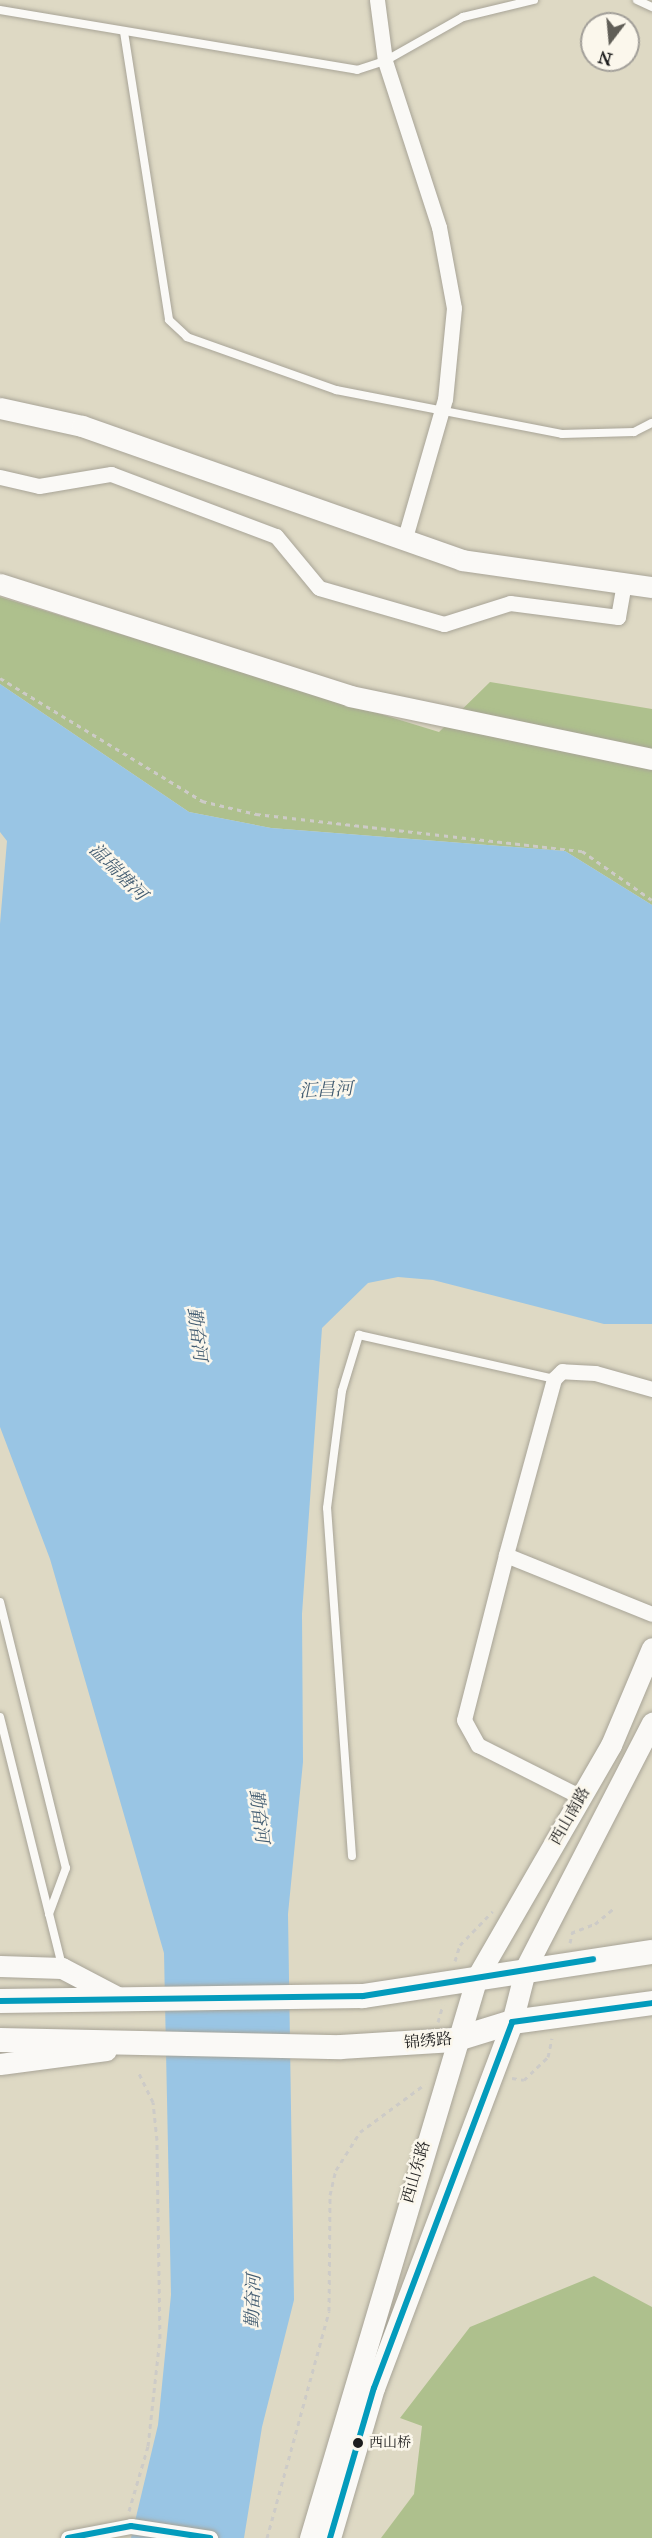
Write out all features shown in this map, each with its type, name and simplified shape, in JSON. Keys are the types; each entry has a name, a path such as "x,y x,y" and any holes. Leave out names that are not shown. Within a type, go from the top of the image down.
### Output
{"main road":[{"path":"0,408 82,426 462,560 652,587"},
{"path":"0,584 350,696 652,759"},
{"name":"西山南路","path":"477,1977 611,1745 652,1648"},
{"name":"西山南路","path":"512,2022 526,1967 652,1723"},
{"path":"0,2001 363,1996 526,1967 652,1952"},
{"path":"0,1966 62,1968 123,2000"},
{"name":"西山东路","path":"310,2538 454,2040 477,1977"},
{"path":"330,2538 374,2388 512,2022 652,2003"},
{"name":"锦绣路","path":"136,2046 341,2047 454,2040 512,2022"},
{"path":"0,2040 136,2046"},
{"path":"0,2064 136,2046"}],"street":[{"path":"377,0 385,61 439,227 454,308 441,411 404,541"},
{"path":"0,477 39,486 111,474 276,536 319,588 444,624 510,603 618,617 624,583"},
{"path":"581,1797 478,1745 464,1720 554,1379 562,1371 594,1373 652,1389"},
{"path":"506,1555 652,1614"},
{"path":"68,2538 127,2527 210,2538"}],"lane":[{"path":"0,10 357,70 385,61 463,17 534,0"},
{"path":"637,0 652,7"},
{"path":"124,32 169,320 187,337 336,390 562,434 634,432 652,423"},
{"path":"352,1856 327,1508 342,1391 359,1335 554,1379"},
{"path":"0,1602 66,1868 49,1914"},
{"path":"0,1717 62,1968"}],"path":[{"path":"0,678 202,801 256,814 571,849 652,900"},
{"path":"572,1933 595,1924 615,1907"},
{"path":"267,2538 329,2311 330,2195 336,2169 360,2132 445,2072"},
{"path":"127,2527 148,2445 160,2338 157,2140 153,2102 138,2073"},
{"path":"492,2075 524,2080"}],"green space":[{"path":"0,597 439,732 490,682 652,709 652,905 565,851 271,828 189,812 0,684"},
{"path":"594,2276 652,2307 652,2538 381,2538 414,2494 422,2426 400,2418 470,2327"}],"water":[{"path":"0,684 189,812 271,828 565,851 652,905 652,1324 604,1324 433,1280 398,1277 368,1283 322,1328 302,1614 303,1762 288,1914 294,2300 262,2427 244,2538 131,2538 158,2425 171,2295 164,1953 50,1559 0,1427 0,924 7,841 0,832"}],"transit line":[{"path":"0,2001 363,1996 593,1959"},
{"path":"330,2538 374,2388 512,2022 652,2003"},
{"path":"68,2538 131,2526 210,2538"}],"place":[{"name":"西山桥","path":"358,2443"}],"water label":[{"name":"温瑞塘河","path":"118,872"},
{"name":"汇昌河","path":"326,1090"},
{"name":"勤奋河","path":"197,1334"},
{"name":"勤奋河","path":"259,1816"},
{"name":"勤奋河","path":"253,2301"}]}
